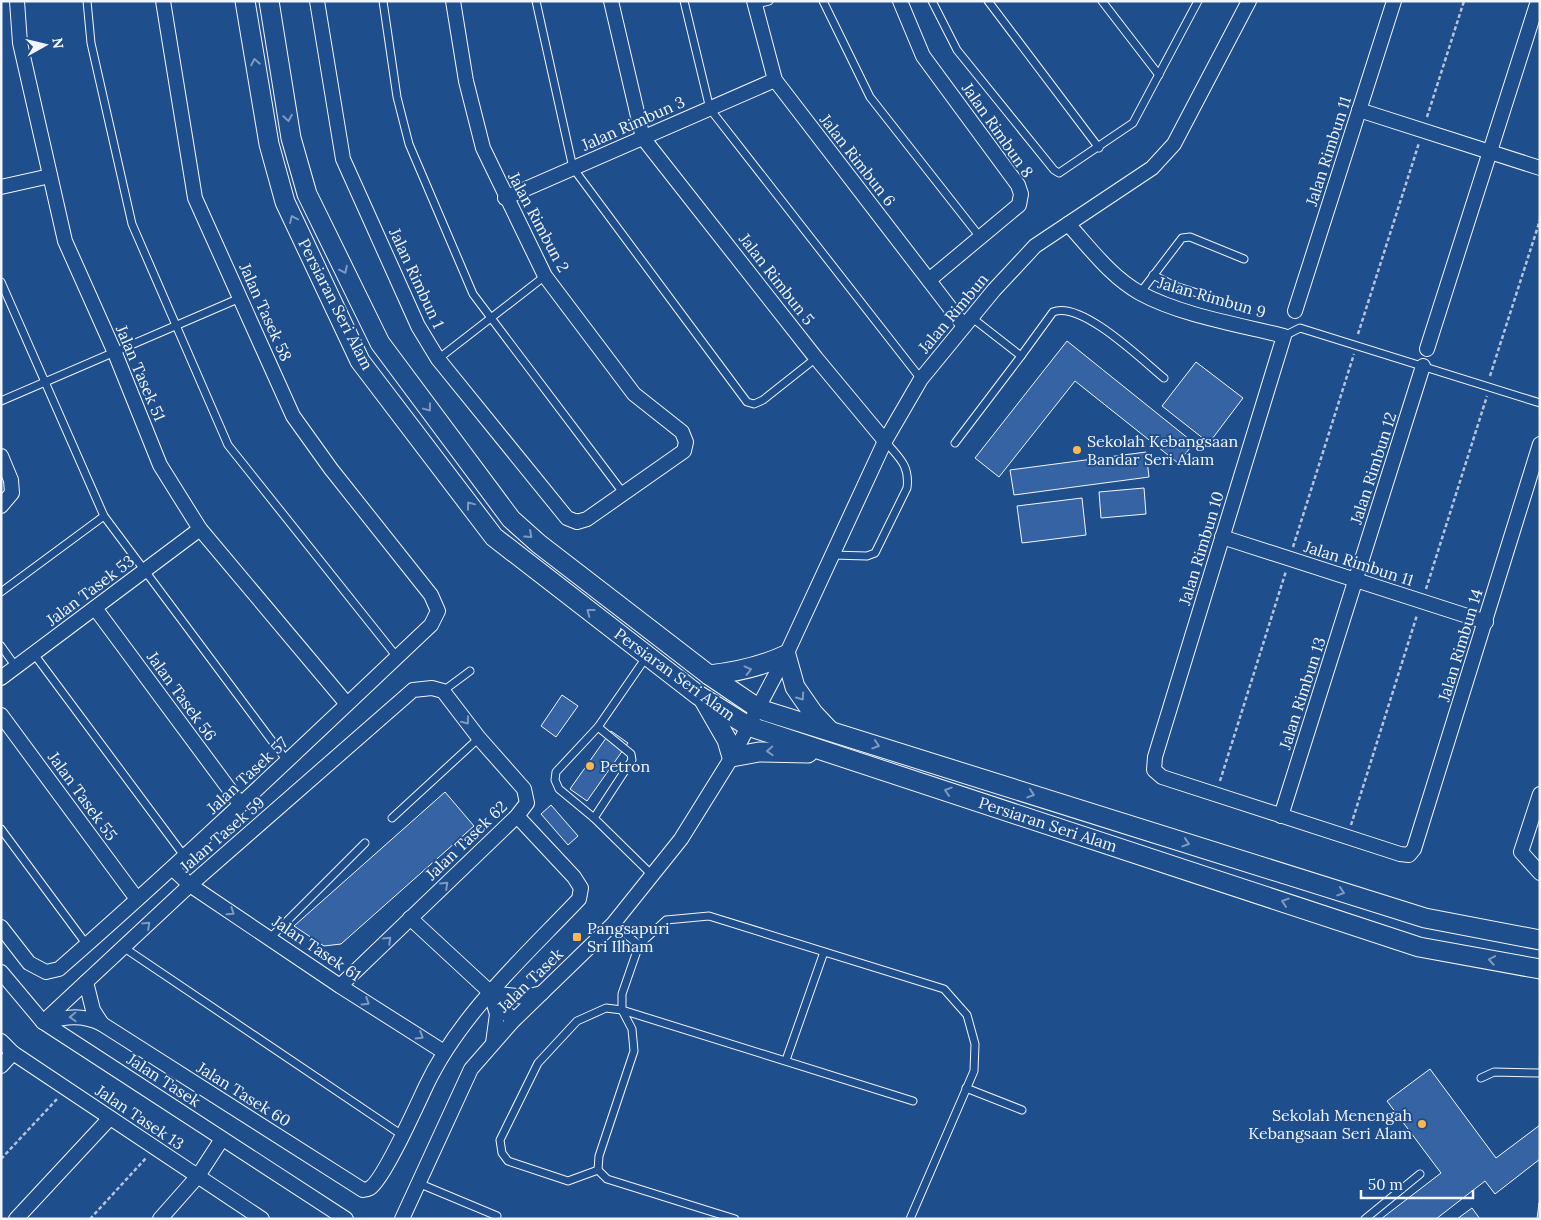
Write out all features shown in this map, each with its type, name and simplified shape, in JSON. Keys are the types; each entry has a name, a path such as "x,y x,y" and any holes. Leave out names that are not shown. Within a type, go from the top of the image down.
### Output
{"main road":[{"name":"Persiaran Seri Alam","path":"245,1 269,144 285,202 360,361 494,537 702,697 748,726 1419,946 1540,969"},
{"name":"Persiaran Seri Alam","path":"268,1 291,138 307,194 380,343 511,519 539,544 709,675 759,709 1425,918 1540,940"},
{"path":"709,675 743,672 786,655 795,688 813,713 830,730"},
{"path":"702,697 720,728 732,757 759,752 780,751 836,755"}],"street":[{"name":"Jalan Tasek 51","path":"17,1 20,43 65,241 115,353 160,466 200,529 347,704"},
{"name":"Jalan Tasek 58","path":"163,1 195,198 293,416 331,469 431,595"},
{"name":"Jalan Rimbun 1","path":"317,1 343,159 418,326 438,359 567,518 577,522 587,520 624,494"},
{"name":"Jalan Rimbun 2","path":"453,1 466,81 483,148 505,198 546,276 634,394 682,432 686,442 684,451 624,494"},
{"path":"611,1 643,138"},
{"name":"Jalan Rimbun 8","path":"900,1 923,56 1020,189 1021,194 1018,205 929,280"},
{"name":"Jalan Rimbun","path":"759,709 885,441 921,379 1035,246 1152,168 1174,144 1249,1"},
{"name":"Jalan Rimbun 11","path":"1295,311 1394,1"},
{"path":"1428,349 1538,1"},
{"name":"Jalan Rimbun 6","path":"754,3 775,80 929,280 968,322"},
{"name":"Jalan Rimbun 3","path":"505,198 775,80"},
{"path":"1360,110 1540,168"},
{"name":"Jalan Rimbun 5","path":"643,138 816,358 885,441"},
{"path":"1,187 50,176"},
{"name":"Jalan Rimbun 9","path":"1068,224 1107,268 1140,293 1189,312 1284,336"},
{"name":"Jalan Rimbun 10","path":"1215,794 1162,777 1154,770 1155,757 1284,336"},
{"name":"Jalan Rimbun 12","path":"1356,580 1423,366"},
{"name":"Jalan Rimbun 14","path":"1347,837 1409,855 1414,849 1540,444"},
{"path":"1,456 11,480 12,493 1,506"},
{"name":"Jalan Tasek 53","path":"1,678 200,529"},
{"name":"Jalan Rimbun 11","path":"1222,537 1486,622"},
{"name":"Jalan Rimbun 13","path":"1281,816 1356,580"},
{"name":"Jalan Tasek 57","path":"1,927 29,963 46,972 59,969 185,858 431,625 438,611 431,595"},
{"name":"Jalan Tasek 56","path":"95,608 241,805"},
{"name":"Jalan Tasek 59","path":"43,1022 190,885 413,690 437,690"},
{"name":"Jalan Tasek 62","path":"340,986 517,816 527,803 524,789 437,690"},
{"name":"Jalan Tasek","path":"402,1219 470,1069 513,1021 613,924 681,840 759,709"},
{"name":"Jalan Tasek 55","path":"1,714 137,899"},
{"path":"1215,794 1347,837"},
{"path":"1540,794 1521,852 1540,873"},
{"path":"402,1135 444,1052 491,993 579,899 581,888 574,877 517,816"},
{"name":"Jalan Tasek 61","path":"173,869 190,885 340,986 444,1052"},
{"path":"410,918 491,993 513,1021"},
{"name":"Jalan Tasek","path":"1,972 43,1022 346,1219"},
{"path":"86,982 93,1010 102,1024"},
{"path":"491,993 525,997 542,993"},
{"path":"491,993 497,1014 493,1042"},
{"name":"Jalan Tasek 60","path":"43,1022 72,1016 88,1018 102,1024 363,1190 369,1189 378,1179 402,1135"},
{"name":"Jalan Tasek 13","path":"1,1041 13,1053 262,1219"},
{"path":"1,1066 13,1053"},
{"path":"16,1219 110,1118"},
{"path":"160,1219 198,1176 222,1139"}],"lane":[{"path":"87,1 91,43 132,224 228,445 397,657"},
{"path":"383,1 397,98 410,144 473,294 624,494"},
{"path":"536,1 573,168 747,402 754,404 762,400 816,358"},
{"path":"684,1 710,109 921,379"},
{"path":"754,3 769,1"},
{"path":"823,1 870,97 980,237"},
{"path":"932,1 957,50 1054,170 1059,173 1065,171 1133,124 1198,1"},
{"path":"988,1 1099,148"},
{"path":"1102,1 1159,75"},
{"path":"1140,293 1182,238 1190,238 1244,258"},
{"path":"1153,275 1175,286 1216,299"},
{"path":"438,359 546,276"},
{"path":"1,282 104,516 287,761"},
{"path":"1,402 240,298"},
{"path":"955,443 1022,356 1053,312 1061,309 1073,311 1109,333 1164,378"},
{"path":"968,322 1022,356"},
{"path":"1284,336 1300,328 1540,403"},
{"path":"832,555 867,556 875,553 907,488 909,476 906,467 885,441"},
{"path":"1,592 104,516"},
{"path":"1,646 16,667"},
{"path":"34,654 185,858"},
{"path":"648,656 598,727 556,772 555,780 559,789 594,818 652,875"},
{"path":"437,690 470,671"},
{"path":"594,818 632,760 631,754 598,727"},
{"path":"392,818 479,738"},
{"path":"1,829 87,945"},
{"path":"270,938 365,843"},
{"path":"735,1219 607,1179 598,1170 599,1156 634,1051 632,1029 622,1010 622,994 639,944 666,920 709,916 944,989 967,1015 975,1044 974,1071 910,1219"},
{"path":"613,924 639,944"},
{"path":"123,947 402,1135"},
{"path":"786,1060 824,952"},
{"path":"598,1170 568,1181 508,1161 502,1153 500,1140 538,1063 577,1021 606,1008 622,1010 913,1101"},
{"path":"1481,1078 1494,1072 1540,1073"},
{"path":"966,1088 1022,1110"},
{"path":"1366,1219 1420,1174"},
{"path":"418,1183 497,1216"}],"path":[{"path":"1358,334 1464,1"},
{"path":"1490,376 1540,220"},
{"path":"1215,794 1357,346"},
{"path":"1347,837 1489,387"},
{"path":"1,1159 66,1089"},
{"path":"90,1219 156,1148"}],"building":[{"path":"1067,341 1194,443 1178,463 1075,381 999,477 975,458"},
{"path":"1196,362 1243,398 1209,443 1162,406"},
{"path":"1146,452 1149,477 1014,495 1010,470"},
{"path":"1144,488 1146,514 1101,518 1099,492"},
{"path":"1082,498 1086,535 1022,543 1017,506"},
{"path":"562,695 578,706 556,737 541,726"},
{"path":"611,731 628,743 587,801 570,789"},
{"path":"445,792 474,826 341,944 324,946 294,926"},
{"path":"551,805 578,836 568,845 541,814"},
{"path":"1430,1069 1496,1158 1540,1125 1540,1159 1495,1194 1485,1181 1436,1219 1381,1219 1441,1173 1387,1101"},
{"path":"1539,1203 1540,1219 1537,1219"},
{"path":"1472,1208 1480,1219 1457,1219"}],"place":[{"name":"Sekolah Kebangsaan Bandar Seri Alam","path":"1077,450"},
{"name":"Petron","path":"590,766"},
{"name":"Pangsapuri Sri Ilham","path":"577,937"},
{"name":"Sekolah Menengah Kebangsaan Seri Alam","path":"1422,1124"}]}
